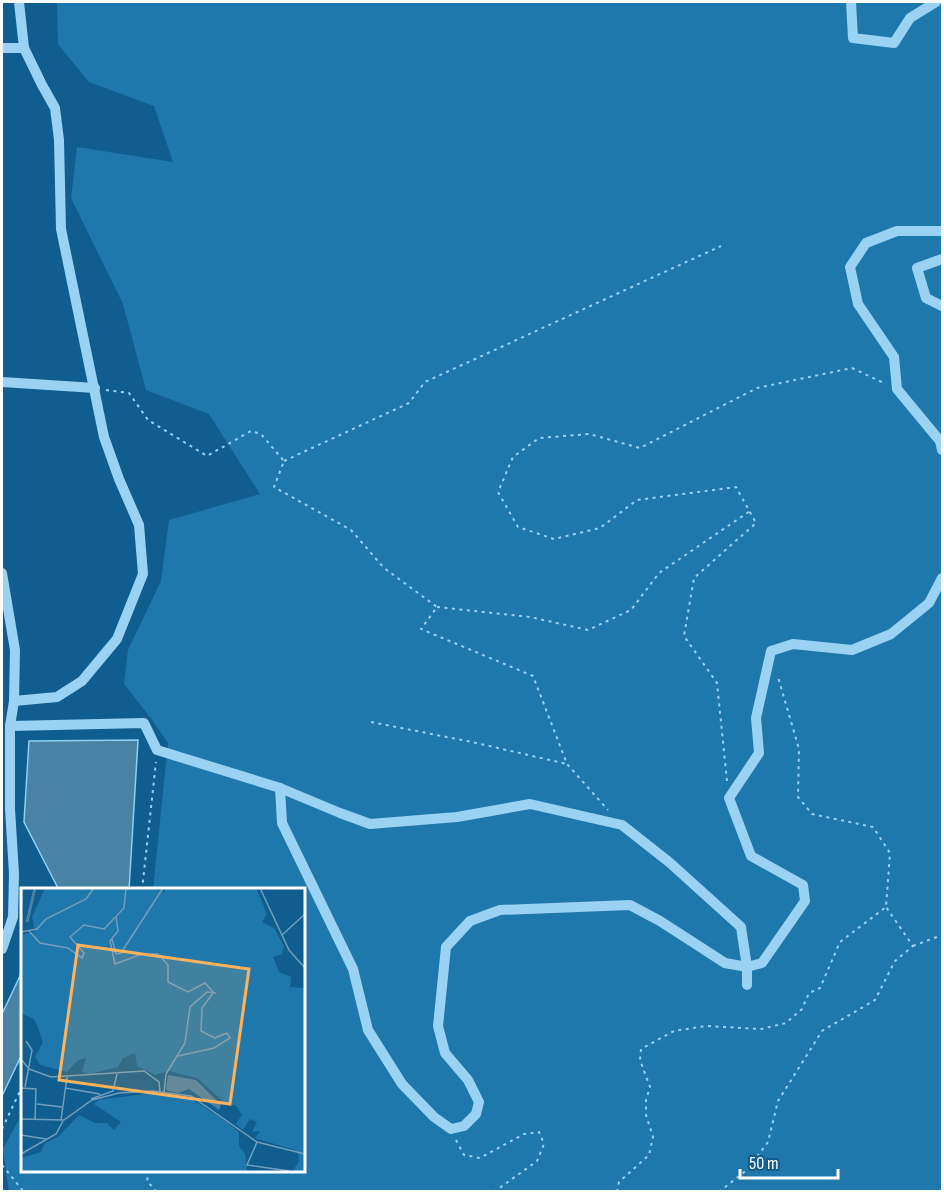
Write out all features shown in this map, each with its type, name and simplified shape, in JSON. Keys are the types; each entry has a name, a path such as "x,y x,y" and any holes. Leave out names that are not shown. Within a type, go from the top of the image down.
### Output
{"street":[{"path":"15,701 57,697 82,681 117,639 143,574 140,525 119,479 104,437 62,229 55,108 24,48 19,2"},
{"path":"851,2 854,38 894,44 910,18 936,2"},
{"path":"2,48 24,48"},
{"path":"942,231 897,231 876,239 866,243 850,267 858,304 894,357 897,389 940,441 942,450"},
{"path":"942,259 917,268 926,298 942,306"},
{"path":"2,382 95,388"},
{"path":"2,573 15,650 15,701 10,726 13,917 2,949"},
{"path":"280,788 282,823 353,969 368,1030 402,1084 434,1117 451,1129 464,1126 476,1114 478,1102 468,1080 445,1053 438,1026 446,947 470,921 500,910 630,905 660,921 725,963 747,967 762,963 805,901 803,885 751,856 729,798 759,753 756,718 771,651 793,644 852,650 891,634 929,603 942,578"},
{"path":"10,726 144,723 157,750 280,788 370,824 457,816 530,804 622,825 669,862 741,927 747,967 747,985"}],"path":[{"path":"721,246 425,382 409,403 284,461 274,487 351,530 384,568 438,607 530,617 588,630 631,610 659,573 750,511"},
{"path":"729,798 717,683 684,636 694,578 756,523 736,487 637,500 600,528 554,539 518,527 498,492 513,457 539,438 589,434 640,447 757,388 852,368 897,389"},
{"path":"95,388 129,393 148,420 207,456 252,431 261,434 284,461"},
{"path":"438,607 421,629 533,676 567,764 622,825"},
{"path":"371,722 567,764"},
{"path":"142,888 157,750"},
{"path":"886,907 913,945"},
{"path":"719,1191 748,1169 768,1142 778,1101 822,1030 875,1000 896,961 913,945 942,935"},
{"path":"2,1129 21,1089"},
{"path":"451,1129 464,1155 480,1158 524,1134 539,1132 544,1144 537,1161 494,1191"},
{"path":"2,1165 24,1191"},
{"path":"149,1172 147,1181 157,1191"}],"shaded area":[{"path":"57,2 942,2 942,1191 9,1192 3,1149 21,1116 21,1172 304,1172 304,888 153,888 168,743 124,684 128,650 161,581 169,520 260,494 209,414 146,390 123,304 71,198 77,147 173,162 154,106 89,82 58,44"},
{"path":"138,740 129,888 58,888 24,822 29,741"},
{"path":"21,972 21,1056 2,1096 2,1014"}]}
